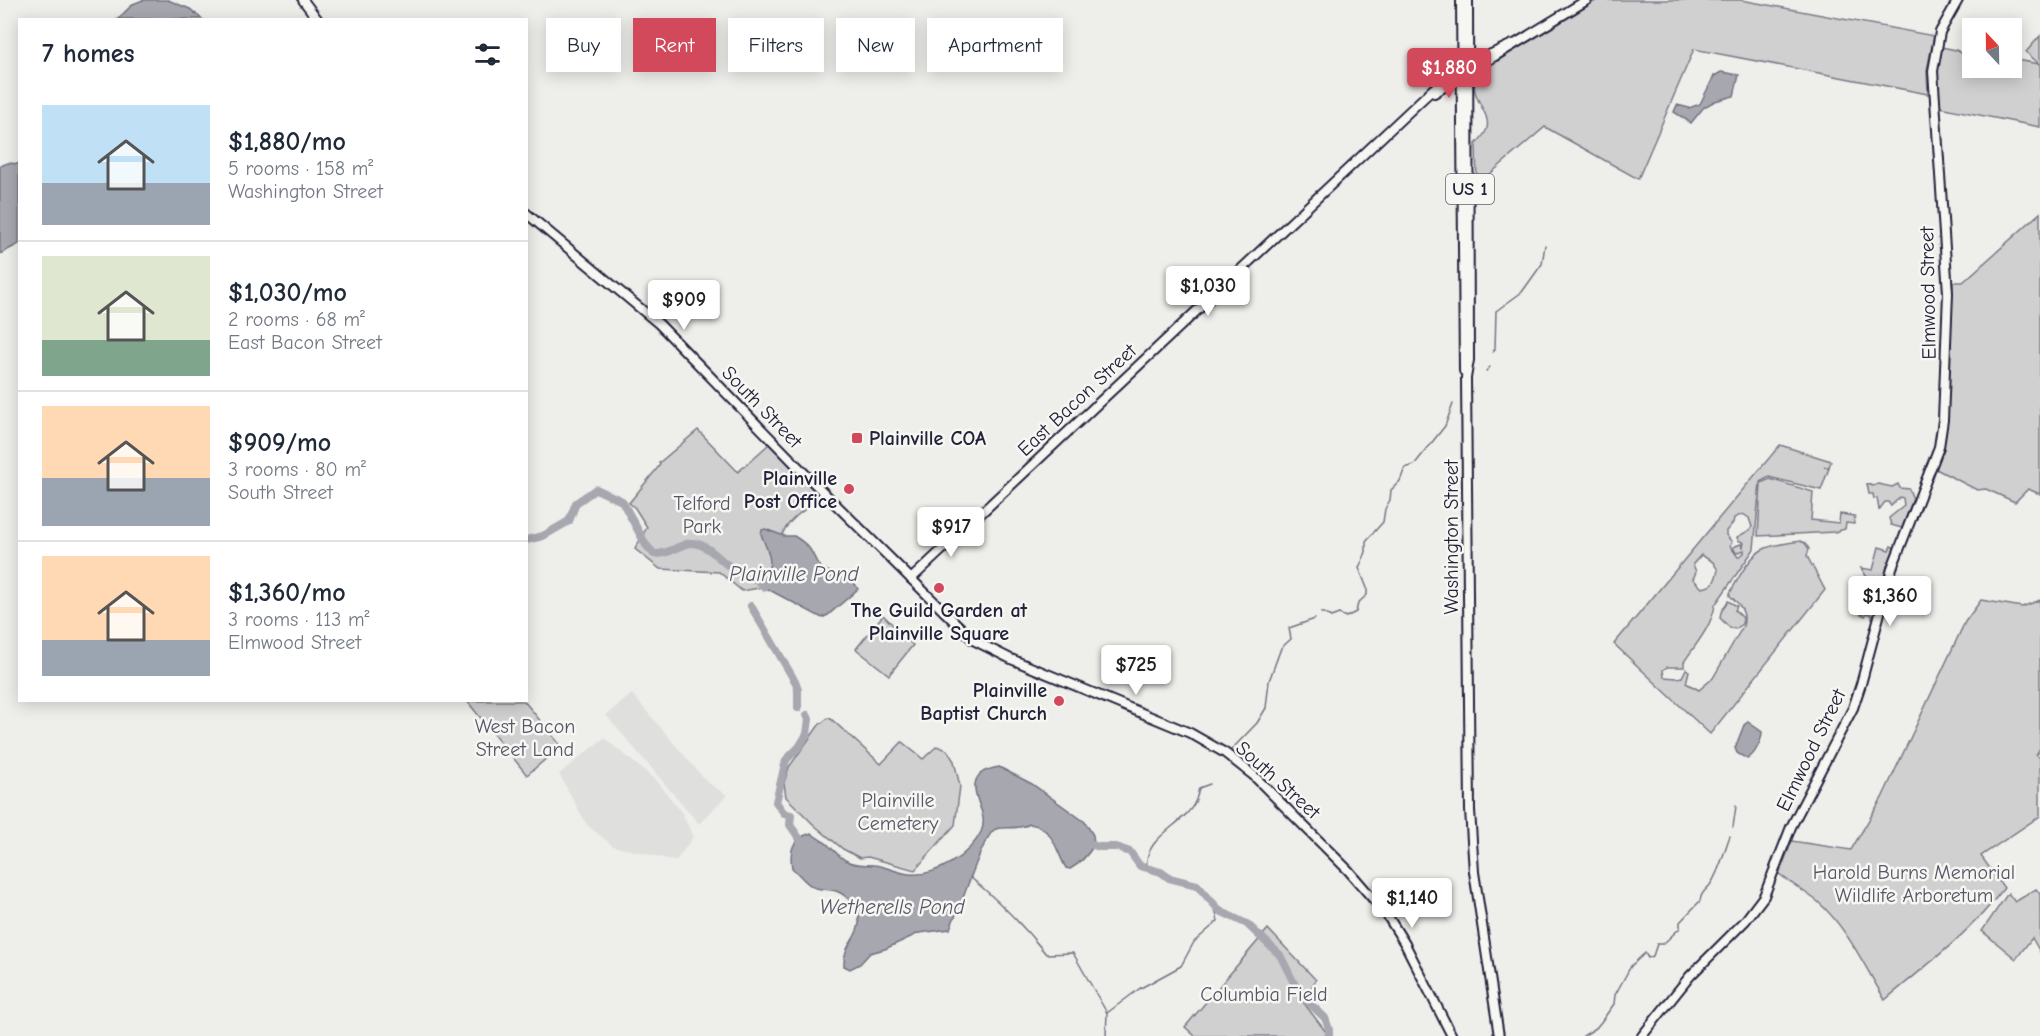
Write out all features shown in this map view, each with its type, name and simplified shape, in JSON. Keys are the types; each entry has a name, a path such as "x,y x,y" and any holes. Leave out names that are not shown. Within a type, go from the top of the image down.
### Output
{"main road":[{"path":"303,0 316,18"},
{"name":"Washington Street","path":"1461,0 1465,71"},
{"name":"Washington Street","path":"1468,0 1465,71 1463,347 1466,378 1472,846 1498,1036"},
{"name":"East Bacon Street","path":"910,579 1441,83 1587,0"},
{"name":"Elmwood Street","path":"1642,1036 1690,976 1757,907 1764,896 1791,827 1846,723 1862,684 1892,568 1939,447 1943,420 1948,293 1933,96 1934,56 1940,32 1958,0"},
{"name":"South Street","path":"528,215 659,324 910,579 964,632 983,647 1180,728 1216,747 1263,783 1367,890 1397,929 1452,1036"}],"shaded area":[{"path":"632,694 707,782 727,795 699,824 606,715"},
{"path":"604,738 657,781 682,813 693,837 676,861 613,846 587,825 559,774"}],"green space":[{"path":"1597,0 1741,0 1934,36 1927,70 1928,94 1694,49 1638,179 1545,127 1477,185 1476,144 1487,128 1485,113 1475,91 1478,76 1486,68"},
{"path":"2040,36 2040,127 1939,107 1938,67 1941,47 1962,53 1962,78 2022,78 2022,61 2039,64 2026,52"},
{"path":"2040,213 2040,494 2028,489 2015,502 1986,489 1977,490 1936,469 1945,440 1953,282 1963,282"},
{"name":"Telford Park","path":"698,430 738,472 769,444 822,498 799,514 785,529 780,543 778,570 759,588 742,591 719,572 660,569 635,549 647,527 629,503 660,465 659,463"},
{"path":"1780,445 1831,461 1829,467 1824,467 1829,468 1821,490 1769,477 1760,482 1754,549 1715,605 1707,628 1684,662 1684,667 1667,667 1663,670 1664,677 1677,678 1682,677 1686,669 1689,671 1686,683 1699,690 1713,678 1743,626 1743,613 1730,593 1745,568 1760,551 1766,548 1800,541 1805,543 1809,549 1807,556 1825,590 1710,734 1614,644","holes":["1743,514 1749,518 1752,527 1737,537 1744,543 1743,547 1741,544 1733,547 1736,553 1744,550 1744,553 1738,557 1730,546 1732,542 1726,535 1726,531 1734,518","1701,555 1713,562 1718,570 1712,584 1702,588 1693,579 1696,572 1693,564"]},
{"path":"1770,479 1813,492 1811,520 1839,523 1840,514 1855,516 1854,524 1846,523 1845,529 1835,532 1758,536 1761,483"},
{"path":"1867,484 1892,487 1898,484 1900,488 1909,489 1913,499 1902,528 1891,525 1889,518 1904,506 1903,498 1900,497 1891,506 1885,502 1879,510 1877,498 1874,499 1873,494 1869,494"},
{"path":"1891,546 1895,548 1874,617 1872,618 1872,615 1867,613 1865,616 1861,614 1872,608 1878,587 1875,583 1872,585 1861,568 1873,570 1879,547 1889,550"},
{"name":"Harold Burns Memorial Wildlife Arboretum","path":"1981,600 2022,607 2040,600 2040,748 2036,755 2040,758 2040,816 1981,856 2004,888 1963,934 1885,1000 1855,948 1828,911 1779,874 1792,841 1851,850 1882,798 1965,622"},
{"path":"1728,601 1737,606 1735,610 1743,618 1742,624 1736,629 1730,628 1720,618"},
{"path":"883,615 913,645 889,675 856,649"},
{"name":"West Bacon Street Land","path":"468,702 525,702 561,746 527,775"},
{"name":"Plainville Cemetery","path":"828,718 881,764 902,742 923,759 937,746 947,750 954,761 960,786 955,825 915,870 868,857 860,858 843,849 814,825 786,797 784,783 789,767 819,725"},
{"path":"2036,889 2040,894 2040,952 2032,938 2016,959 1982,931 2008,893 2015,902"},
{"name":"Columbia Field","path":"1268,929 1316,980 1303,1002 1329,1036 1195,1036 1185,1027"}],"water":[{"path":"143,0 168,0 190,9 201,18 119,18 133,4"},
{"path":"1721,72 1739,75 1734,96 1715,101 1704,107 1691,123 1674,112 1677,105 1689,108 1700,104 1714,76"},
{"path":"8,163 18,164 18,245 0,254 0,166"},
{"name":"Plainville Pond","path":"765,529 798,538 809,548 822,568 845,575 854,582 858,589 822,618 764,587 760,584 770,564 769,554 761,534"},
{"path":"1748,722 1762,732 1758,747 1747,759 1737,753 1735,748 1744,725"},
{"name":"Wetherells Pond","path":"999,767 1032,784 1085,822 1093,835 1094,845 1089,852 1070,869 1066,868 1053,840 1038,826 1030,824 994,830 984,844 950,929 919,933 885,949 870,953 860,964 850,969 844,966 848,947 858,929 858,913 845,896 836,891 813,887 792,868 791,856 796,842 811,833 853,864 878,866 909,874 930,872 960,857 976,841 981,832 983,819 976,796 976,780 984,771"}],"waterway":[{"path":"1493,352 1496,311 1522,292 1542,264 1545,245"},
{"path":"1486,371 1490,367"},
{"path":"1321,613 1331,617 1339,614 1346,617 1356,612 1358,603 1367,595 1367,588 1359,568 1366,552 1366,541 1383,522 1391,490 1400,481 1405,468 1414,465 1445,426 1453,404"},
{"path":"528,540 543,536 569,521 576,503 596,489 622,501 646,545 654,554 666,553 684,544 699,544 731,568 755,579 764,587"},
{"path":"751,606 796,683 798,708"},
{"path":"1231,750 1257,723 1266,708 1269,681 1281,648 1291,639 1289,628 1315,619"},
{"path":"804,845 790,825 791,815 784,813 776,802 786,760 799,747 807,734 809,719 807,715"},
{"path":"1147,869 1147,858 1151,848 1190,810 1199,788 1210,784"},
{"path":"1733,827 1736,806"},
{"path":"1583,1036 1596,1028 1614,1004 1615,995 1631,966 1645,953 1648,958 1653,956 1657,944 1663,944 1680,928 1680,922 1700,901 1702,894 1716,874 1730,836"},
{"path":"1085,843 1100,847 1116,847 1130,852 1140,866 1161,872 1169,878 1197,885 1220,911 1247,924 1280,955 1299,993 1325,1018 1329,1036"},
{"path":"970,877 1010,914 1046,954 1073,953 1107,1013 1106,1036"},
{"path":"1107,1013 1139,989 1181,966 1194,942 1218,921 1214,905"}],"place":[{"name":"Plainville COA","path":"857,438"},
{"name":"Plainville Post Office","path":"849,489"},
{"name":"The Guild Garden at Plainville Square","path":"939,588"},
{"name":"Plainville Baptist Church","path":"1059,701"}]}
